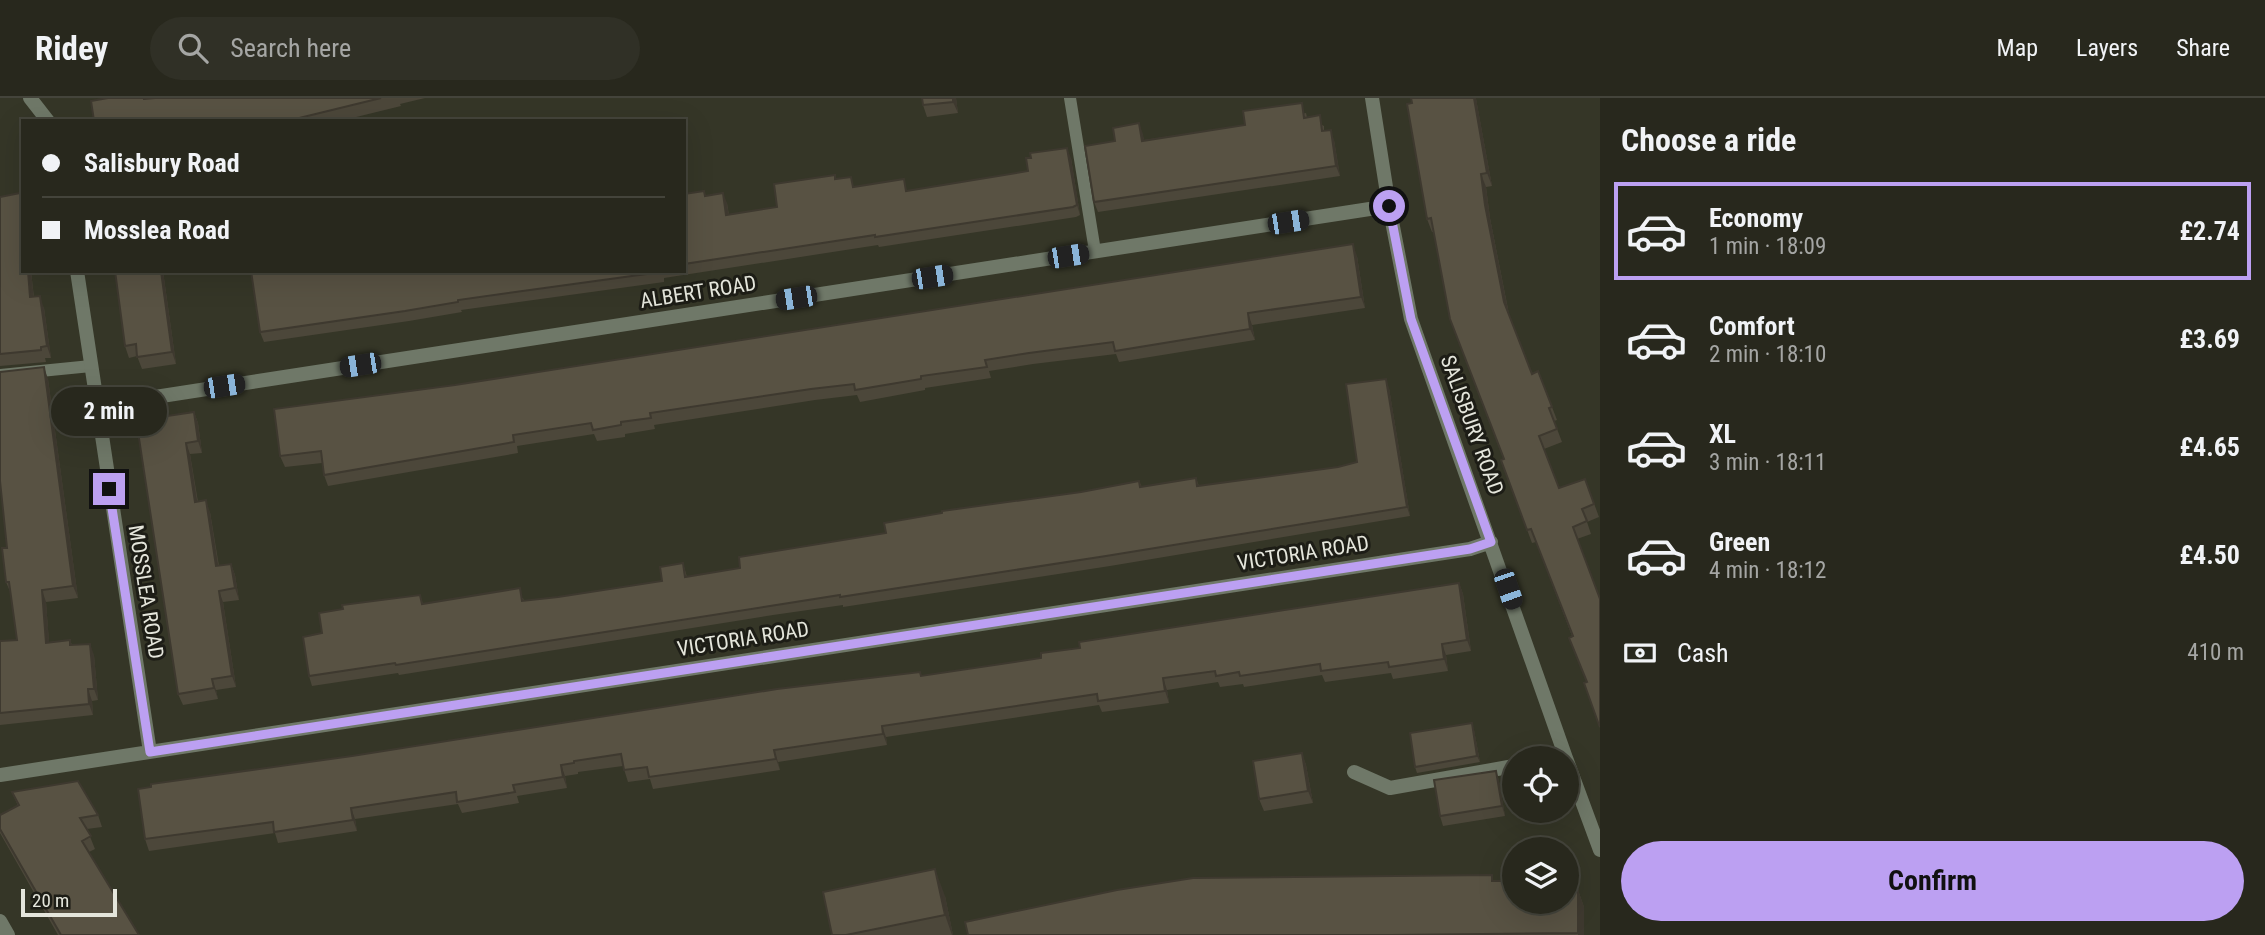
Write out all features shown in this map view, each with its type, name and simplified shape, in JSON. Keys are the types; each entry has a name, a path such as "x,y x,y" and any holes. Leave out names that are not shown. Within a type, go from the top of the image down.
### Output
{"street":[{"path":"30,98 46,119"},
{"name":"SALISBURY ROAD","path":"1372,98 1411,319 1491,542 1559,746"},
{"name":"ALBERT ROAD","path":"97,406 1389,206"},
{"name":"MOSSLEA ROAD","path":"77,273 150,752"},
{"name":"VICTORIA ROAD","path":"0,775 1470,549 1491,542"},
{"path":"1354,772 1390,788 1502,768"},
{"name":"SALISBURY ROAD","path":"1579,797 1600,850"},
{"path":"0,921 8,935"}],"lane":[{"path":"1070,98 1095,251"},
{"path":"0,375 91,366"}],"building":[{"path":"108,98 381,98 295,119 94,119 91,101"},
{"path":"922,98 953,98 953,102 923,105"},
{"path":"1411,98 1474,98 1487,173 1481,174 1485,205 1504,302 1532,374 1538,371 1557,429 1539,436 1559,488 1585,479 1594,504 1582,509 1587,521 1573,527 1600,599 1599,725 1584,683 1587,682 1569,638 1573,636 1531,529 1527,530 1501,460 1504,459 1450,319 1431,218 1427,219 1407,104 1412,103"},
{"path":"1302,103 1304,118 1320,115 1322,131 1331,130 1336,166 1094,202 1085,146 1115,141 1113,128 1139,123 1142,141 1245,125 1243,111"},
{"path":"1067,148 1077,205 686,264 686,194 704,191 705,196 723,193 726,215 777,207 774,184 835,175 835,179 851,177 853,187 904,179 906,191 1028,171 1026,158 1031,158 1030,153"},
{"path":"20,193 21,273 28,273 30,297 40,296 47,346 41,347 41,350 0,354 0,197"},
{"path":"1353,244 1361,297 1248,313 1250,329 1115,351 1113,342 1029,353 985,360 987,367 921,376 921,379 855,390 854,384 811,389 650,413 651,418 621,422 621,425 593,430 591,423 513,435 514,442 324,475 321,451 280,456 274,409 455,385"},
{"path":"115,273 161,273 172,352 137,357 136,344 125,346"},
{"path":"251,273 654,273 458,300 405,311 260,332"},
{"path":"44,367 73,586 42,590 46,643 70,640 70,645 90,644 94,689 88,689 89,704 0,713 0,641 17,640 2,548 7,548 0,481 0,372"},
{"path":"1386,379 1407,507 840,597 309,676 303,637 322,633 319,613 343,609 342,605 420,595 422,604 520,588 522,601 558,597 662,581 660,567 683,563 685,577 740,568 739,557 886,533 884,523 942,511 1081,492 1139,481 1140,487 1196,478 1197,486 1338,467 1357,462 1346,384"},
{"path":"194,412 198,441 186,443 195,502 206,500 216,566 231,564 235,588 219,591 232,676 212,679 214,688 178,694 138,432 149,430 147,419"},
{"path":"1459,583 1467,640 1442,644 1444,659 1389,667 1388,662 1321,671 1320,664 1240,676 1239,672 1216,676 1215,671 1163,678 1165,691 1098,701 1097,694 882,726 883,734 774,750 776,759 649,777 647,767 624,770 621,754 561,765 563,777 513,785 515,792 457,802 456,792 351,808 353,820 274,832 273,822 145,839 138,789 151,787 151,784 352,756 777,689 920,672 921,676 1041,658 1041,653 1080,648 1079,642"},
{"path":"1472,723 1477,756 1415,767 1410,733"},
{"path":"1302,753 1308,791 1259,799 1253,761"},
{"path":"1496,771 1502,806 1440,816 1434,780"},
{"path":"78,781 98,815 80,818 91,836 82,841 139,935 61,935 0,829 0,815 19,805 12,792"},
{"path":"935,869 945,915 846,935 832,935 823,892"},
{"path":"1492,875 1492,881 1502,881 1502,914 1578,914 1578,933 968,935 965,922 1117,890 1193,878"}],"route":[{"path":"109,489 150,752 1470,549 1491,542 1411,319 1389,206"}]}
